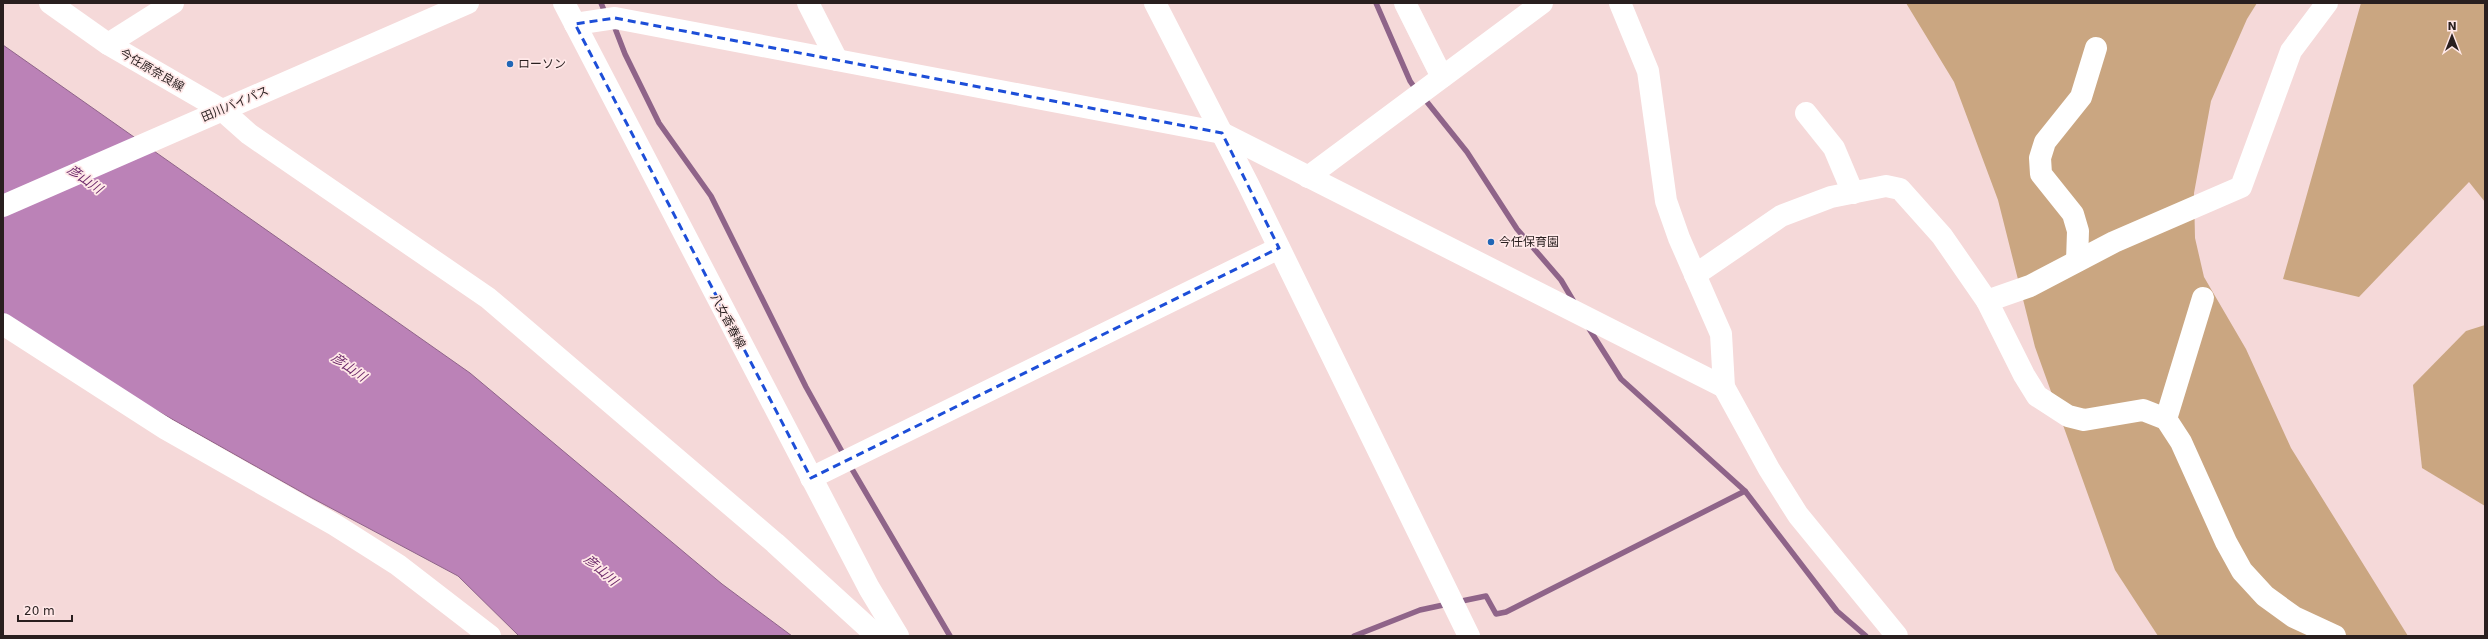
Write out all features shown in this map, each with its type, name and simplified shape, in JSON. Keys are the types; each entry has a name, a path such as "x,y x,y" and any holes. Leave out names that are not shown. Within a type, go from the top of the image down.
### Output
{"main road":[{"path":"50,3 108,44"},
{"name":"今任原奈良線","path":"173,3 108,44 213,113 249,134 488,298 775,543 877,636"},
{"name":"田川バイパス","path":"3,206 213,113 468,3"},
{"name":"八女香春線","path":"564,3 869,588 898,636"},
{"path":"808,3 837,60"},
{"path":"1155,3 1222,133 1469,636"},
{"path":"1405,3 1442,77"},
{"path":"1308,177 1542,3"},
{"path":"1620,3 1648,71 1666,201 1695,275 1721,334 1724,387 1769,469 1798,515 1897,636"},
{"path":"1988,301 2030,286 2114,242 2241,187 2291,51 2327,3"},
{"path":"575,24 616,18 1222,133 1724,387"},
{"path":"2077,261 2078,231 2073,214 2042,174 2040,158 2045,142 2081,97 2096,48"},
{"path":"1806,113 1834,148 1853,193"},
{"path":"1695,275 1781,216 1831,197 1886,186 1900,189 1942,236 1988,301 2037,396 2068,416 2084,420 2143,410 2166,419 2181,442 2226,542 2242,570 2265,596 2294,617 2335,636"},
{"path":"811,478 1279,248"},
{"path":"2166,419 2203,298"},
{"path":"3,324 166,429 335,525 398,565 490,636"}],"highlighted area":[{"path":"615,18 1222,133 1279,248 811,478 575,24"}],"shaded area":[{"path":"1906,3 2257,3 2247,19 2211,101 2194,193 2195,238 2204,277 2246,349 2291,448 2408,636 2158,636 2115,570 2035,347 1998,200 1954,82"},
{"path":"2361,3 2485,3 2485,202 2469,182 2359,297 2283,279"},
{"path":"2485,325 2485,506 2422,468 2413,385 2466,331"}],"water":[{"name":"彦山川","path":"3,45 470,373 722,584 792,636 519,636 458,576 312,498 37,343 3,312"}],"waterway":[{"path":"601,3 606,15"},
{"path":"1376,3 1410,81 1417,91"},
{"path":"613,23 625,54 659,123 711,196 806,387 845,457"},
{"path":"1423,97 1467,152 1517,229 1561,280 1574,302"},
{"path":"1588,327 1621,379 1745,491 1837,611 1866,636"},
{"path":"849,464 950,636"},
{"path":"1457,602 1486,596 1496,614 1506,612 1745,491"},
{"path":"1354,636 1420,610 1448,604"}],"place":[{"name":"ローソン","path":"510,64"},
{"name":"今任保育園","path":"1491,242"}]}
